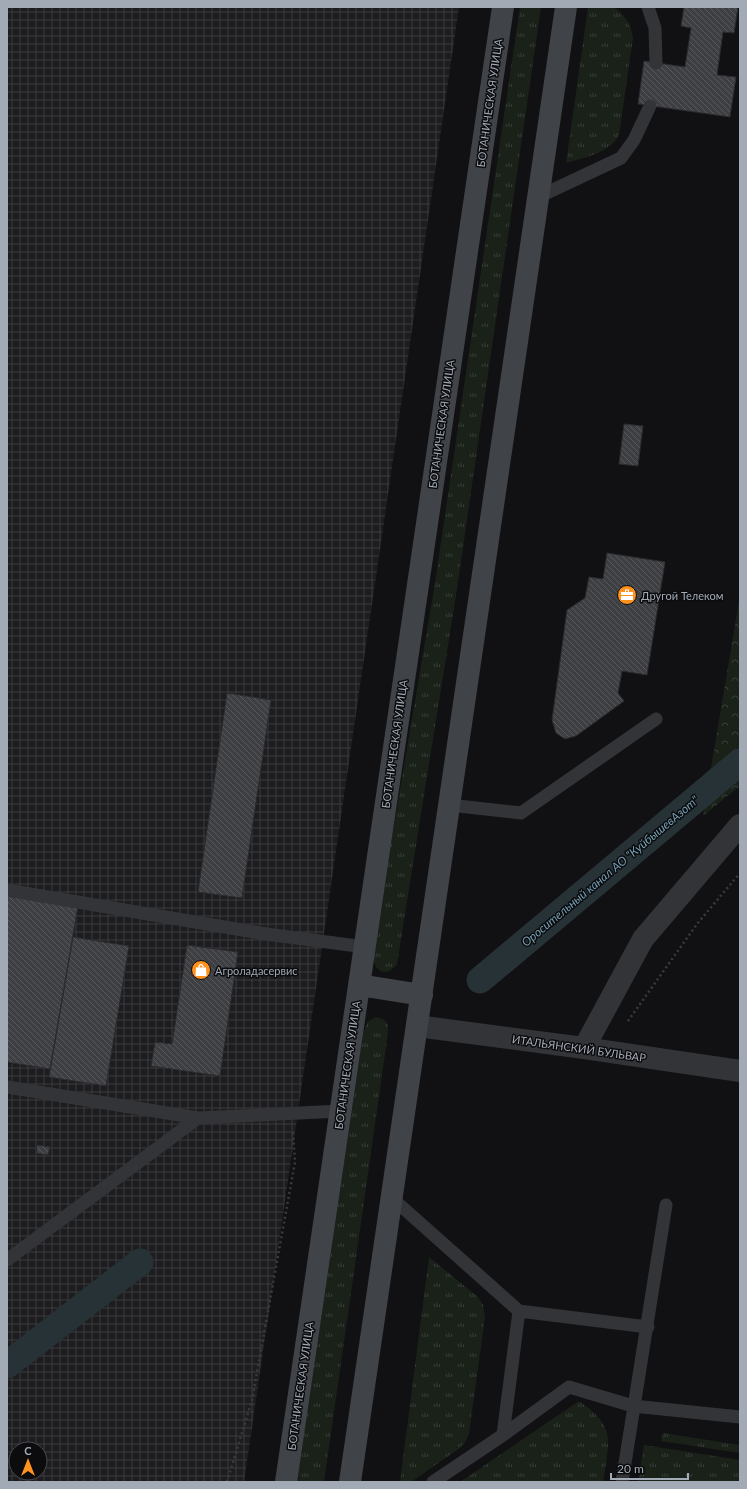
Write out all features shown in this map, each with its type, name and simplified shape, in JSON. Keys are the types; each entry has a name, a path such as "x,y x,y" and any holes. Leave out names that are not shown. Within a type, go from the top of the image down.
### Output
{"main road":[{"name":"БОТАНИЧЕСКАЯ УЛИЦА","path":"286,1482 503,7"},
{"path":"350,1482 566,7"},
{"path":"359,985 422,995"}],"street":[{"path":"584,1048 643,940 740,825"},
{"name":"ИТАЛЬЯНСКИЙ БУЛЬВАР","path":"417,1026 584,1048 740,1071"}],"lane":[{"path":"648,7 655,28 656,63"},
{"path":"538,197 621,158 634,140 650,106"},
{"path":"449,805 521,813 656,719"},
{"path":"7,890 266,934 365,947"},
{"path":"7,1087 198,1118 340,1111"},
{"path":"7,1260 198,1118"},
{"path":"392,1198 519,1311 648,1326"},
{"path":"622,1482 633,1406 648,1326 666,1205"},
{"path":"503,1435 519,1311"},
{"path":"433,1482 503,1435 569,1387 633,1406 740,1417"}],"path":[{"path":"624,1027 697,924 740,873"},
{"path":"226,1482 252,1400 295,1162 292,1113"}],"shaded area":[{"path":"7,7 459,7 244,1482 7,1482"}],"green space":[{"path":"520,7 541,7 457,589 397,964 393,969 385,972 378,969 373,961 372,955 435,583"},
{"path":"588,7 614,7 627,20 631,28 633,38 619,135 609,147 603,151 589,157 566,163"},
{"path":"740,595 740,786 703,816"},
{"path":"376,1017 385,1020 388,1025 388,1033 324,1482 297,1482 363,1035 367,1022"},
{"path":"429,1257 478,1297 483,1305 485,1317 469,1434 464,1444 411,1482 400,1482"},
{"path":"579,1401 600,1419 608,1436 603,1482 460,1482"},
{"path":"663,1433 740,1445 740,1453 661,1441"},
{"path":"644,1445 740,1460 740,1482 638,1482"}],"building":[{"path":"684,7 738,7 734,33 723,32 717,75 736,77 730,117 638,104 644,61 685,67 691,28 681,26"},
{"path":"624,424 643,426 638,466 619,464"},
{"path":"607,553 665,562 647,675 622,671 618,693 624,701 576,736 565,739 556,733 552,720 567,610 585,598 589,577 603,579"},
{"path":"227,693 271,700 242,898 198,892"},
{"path":"7,894 78,906 50,1069 7,1062"},
{"path":"73,937 129,946 106,1086 49,1077"},
{"path":"187,945 238,952 220,1076 151,1066 155,1042 172,1044"},
{"path":"37,1145 50,1147 48,1155 36,1153"}],"waterway":[{"name":"Оросительный канал АО \"КуйбышевАзот\"","path":"480,980 740,762"},
{"name":"Оросительный канал АО \"КуйбышевАзот\"","path":"7,1365 140,1262"}],"place":[{"name":"Другой Телеком","path":"627,595"},
{"name":"Агроладасервис","path":"201,970"}]}
